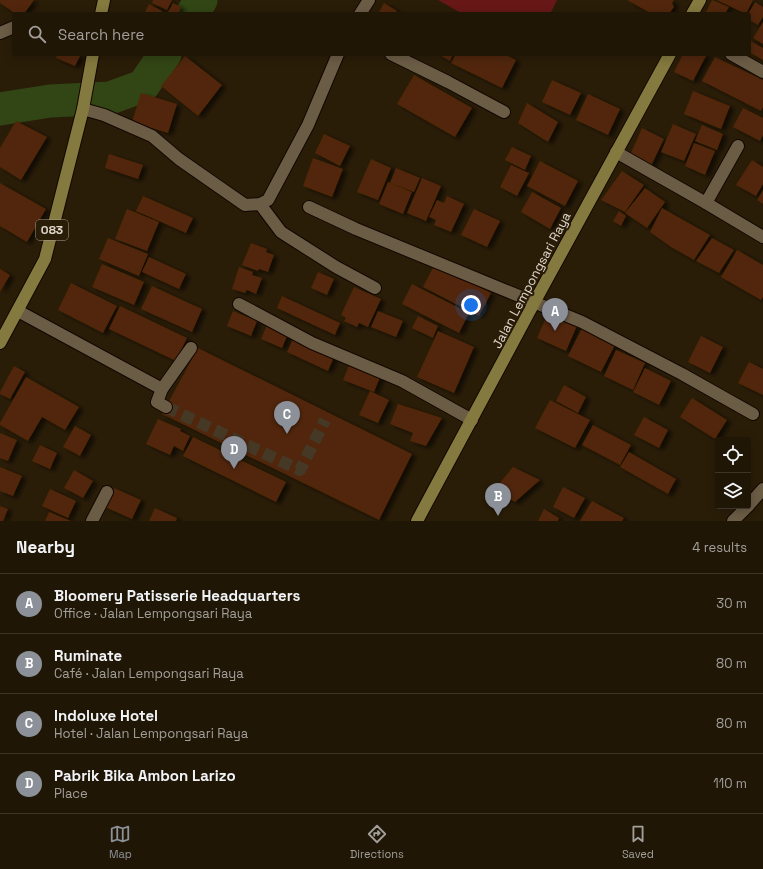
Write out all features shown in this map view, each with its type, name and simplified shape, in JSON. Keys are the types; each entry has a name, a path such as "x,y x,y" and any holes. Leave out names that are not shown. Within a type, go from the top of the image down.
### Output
{"main road":[{"path":"101,12 104,0"},
{"path":"693,12 700,0"},
{"name":"083","path":"0,343 45,259 84,102 93,56"},
{"name":"Jalan Lempongsari Raya","path":"417,521 669,56"}],"street":[{"path":"361,12 369,0"},
{"path":"0,33 12,28"},
{"path":"84,102 104,115 152,136 179,159 245,205 260,204 268,200 308,125 337,56"},
{"path":"394,56 448,82 504,112"},
{"path":"735,56 763,72"},
{"path":"706,203 738,146"},
{"path":"616,152 763,237"},
{"path":"260,204 281,232 336,268 375,288"},
{"path":"309,207 582,322 682,374 753,414"},
{"path":"239,304 312,343 402,381 472,420"},
{"path":"18,311 162,389"},
{"path":"166,407 157,402 162,389 191,348"},
{"path":"92,521 107,492"},
{"path":"751,503 762,492"},
{"path":"733,521 745,509"}],"shaded area":[{"path":"438,0 557,0 551,12 459,12"}],"building":[{"path":"0,0 34,0 25,12 13,12 0,3"},
{"path":"153,0 172,0 167,10 152,3"},
{"path":"627,0 674,0 672,3 674,7 670,12 648,12"},
{"path":"712,0 729,7 726,12 706,12"},
{"path":"717,0 753,0 747,12 742,12"},
{"path":"755,2 763,7 763,17 758,25 751,21 751,12 749,12"},
{"path":"173,3 181,7 179,12 168,12"},
{"path":"384,3 397,11 396,12 379,12"},
{"path":"149,4 162,11 162,12 145,12"},
{"path":"763,22 763,44 753,38"},
{"path":"751,41 763,48 763,60 751,53"},
{"path":"56,56 80,56 75,66 56,58"},
{"path":"185,56 222,85 198,116 161,86"},
{"path":"441,56 452,56 450,61"},
{"path":"455,56 508,56 516,60 502,88 451,63"},
{"path":"682,56 706,56 693,81 674,72"},
{"path":"715,57 763,80 763,107 761,111 702,81"},
{"path":"414,75 472,108 455,137 397,104"},
{"path":"552,80 581,93 570,115 542,102"},
{"path":"693,91 730,106 721,129 684,114"},
{"path":"141,93 177,104 168,133 132,122"},
{"path":"588,94 620,109 608,135 576,120"},
{"path":"527,103 558,122 548,142 518,123"},
{"path":"743,108 763,118 763,135 760,141 733,127"},
{"path":"16,121 47,137 21,180 0,167 0,148"},
{"path":"673,124 696,134 684,161 661,152"},
{"path":"702,125 723,134 717,150 695,141"},
{"path":"642,128 664,139 651,166 630,155"},
{"path":"324,134 350,146 340,166 315,153"},
{"path":"694,143 715,151 705,175 685,166"},
{"path":"512,147 531,156 525,170 505,160"},
{"path":"109,154 143,165 138,179 105,168"},
{"path":"313,158 343,169 332,197 303,186"},
{"path":"371,159 391,168 378,200 357,192"},
{"path":"752,160 763,167 763,184 756,196 736,185"},
{"path":"540,161 578,181 565,206 527,186"},
{"path":"511,165 529,173 517,196 500,187"},
{"path":"396,168 420,178 414,192 390,183"},
{"path":"622,171 644,185 625,212 601,200"},
{"path":"422,178 441,186 426,221 407,213"},
{"path":"388,182 412,192 403,214 379,204"},
{"path":"0,183 46,209 27,242 0,226"},
{"path":"645,188 665,202 647,228 625,213"},
{"path":"763,190 763,204 757,200"},
{"path":"532,192 561,208 550,229 521,212"},
{"path":"143,196 193,218 186,233 136,211"},
{"path":"447,196 464,204 451,232 434,225 436,220 429,217 437,200 444,203"},
{"path":"662,208 710,235 694,260 671,247 650,232"},
{"path":"127,209 159,222 147,251 115,239"},
{"path":"474,209 500,221 487,247 461,235"},
{"path":"619,211 626,216 621,226 613,221"},
{"path":"108,238 148,254 139,276 99,259"},
{"path":"712,238 734,250 719,273 696,261"},
{"path":"251,243 267,249 266,252 274,255 268,272 259,269 258,271 242,265"},
{"path":"737,250 763,265 763,297 761,300 721,277"},
{"path":"149,257 186,274 179,289 142,272"},
{"path":"102,264 144,282 134,305 92,287"},
{"path":"435,264 491,293 479,316 423,287"},
{"path":"239,267 253,272 252,275 262,278 256,294 247,290 245,293 232,289"},
{"path":"0,269 10,275 0,292"},
{"path":"318,272 334,279 327,295 311,288"},
{"path":"71,283 117,306 103,333 58,310"},
{"path":"412,284 469,313 459,333 402,304"},
{"path":"152,286 202,309 192,332 141,309"},
{"path":"354,287 381,299 368,327 359,323 357,327 344,321 346,318 341,315"},
{"path":"282,296 340,323 335,335 277,308"},
{"path":"120,306 187,338 176,361 109,329"},
{"path":"233,311 257,321 251,336 227,326"},
{"path":"378,311 403,321 396,337 371,327"},
{"path":"548,313 577,326 566,351 537,338"},
{"path":"418,316 438,326 433,338 412,328"},
{"path":"267,325 288,334 282,348 261,339"},
{"path":"582,328 615,345 601,372 568,356"},
{"path":"438,331 474,347 454,393 417,377"},
{"path":"701,336 723,347 710,373 688,362"},
{"path":"293,339 334,357 328,371 287,352"},
{"path":"198,348 412,454 379,520 162,414"},
{"path":"616,350 645,363 633,390 604,376"},
{"path":"749,362 763,369 763,395 738,383"},
{"path":"350,363 381,375 374,392 343,380"},
{"path":"14,366 25,372 10,399 0,394 0,392"},
{"path":"645,368 671,381 659,405 633,392"},
{"path":"26,377 79,407 65,430 42,417 28,441 0,425"},
{"path":"564,385 586,397 578,413 556,401"},
{"path":"370,391 389,400 378,423 359,415"},
{"path":"692,398 727,420 715,439 680,417"},
{"path":"550,400 590,420 575,448 535,428"},
{"path":"398,404 442,418 426,446 410,441 413,433 390,424"},
{"path":"644,417 668,430 659,448 634,435"},
{"path":"158,419 181,429 180,431 190,436 183,451 174,446 170,455 146,444"},
{"path":"593,425 631,445 620,465 582,445"},
{"path":"75,426 91,435 80,456 63,447"},
{"path":"0,433 17,440 8,461 0,458"},
{"path":"193,437 286,482 276,502 183,456"},
{"path":"40,445 57,453 50,469 32,461"},
{"path":"629,452 676,479 668,494 620,467"},
{"path":"0,467 22,476 13,496 0,491"},
{"path":"513,467 540,480 515,502 494,490"},
{"path":"74,470 93,481 83,498 64,488"},
{"path":"563,487 585,498 574,518 553,507"},
{"path":"114,488 141,500 132,519 105,507"},
{"path":"50,489 76,501 68,518 42,506"},
{"path":"592,501 624,518 622,521 580,521"},
{"path":"0,506 8,509 3,521 0,521"},
{"path":"155,508 177,518 176,521 149,521"},
{"path":"544,509 559,518 558,521 538,521"},
{"path":"49,512 71,521 45,521"}],"waterway":[{"path":"193,12 201,0"},
{"path":"0,109 50,101 110,98 143,86 164,56"}],"tunnel":[{"path":"166,407 300,470 325,420"}],"place":[{"name":"Bloomery Patisserie Headquarters","path":"555,331"},
{"name":"Indoluxe Hotel","path":"287,434"},
{"name":"Pabrik Bika Ambon Larizo","path":"234,469"},
{"name":"Ruminate","path":"498,516"}]}
